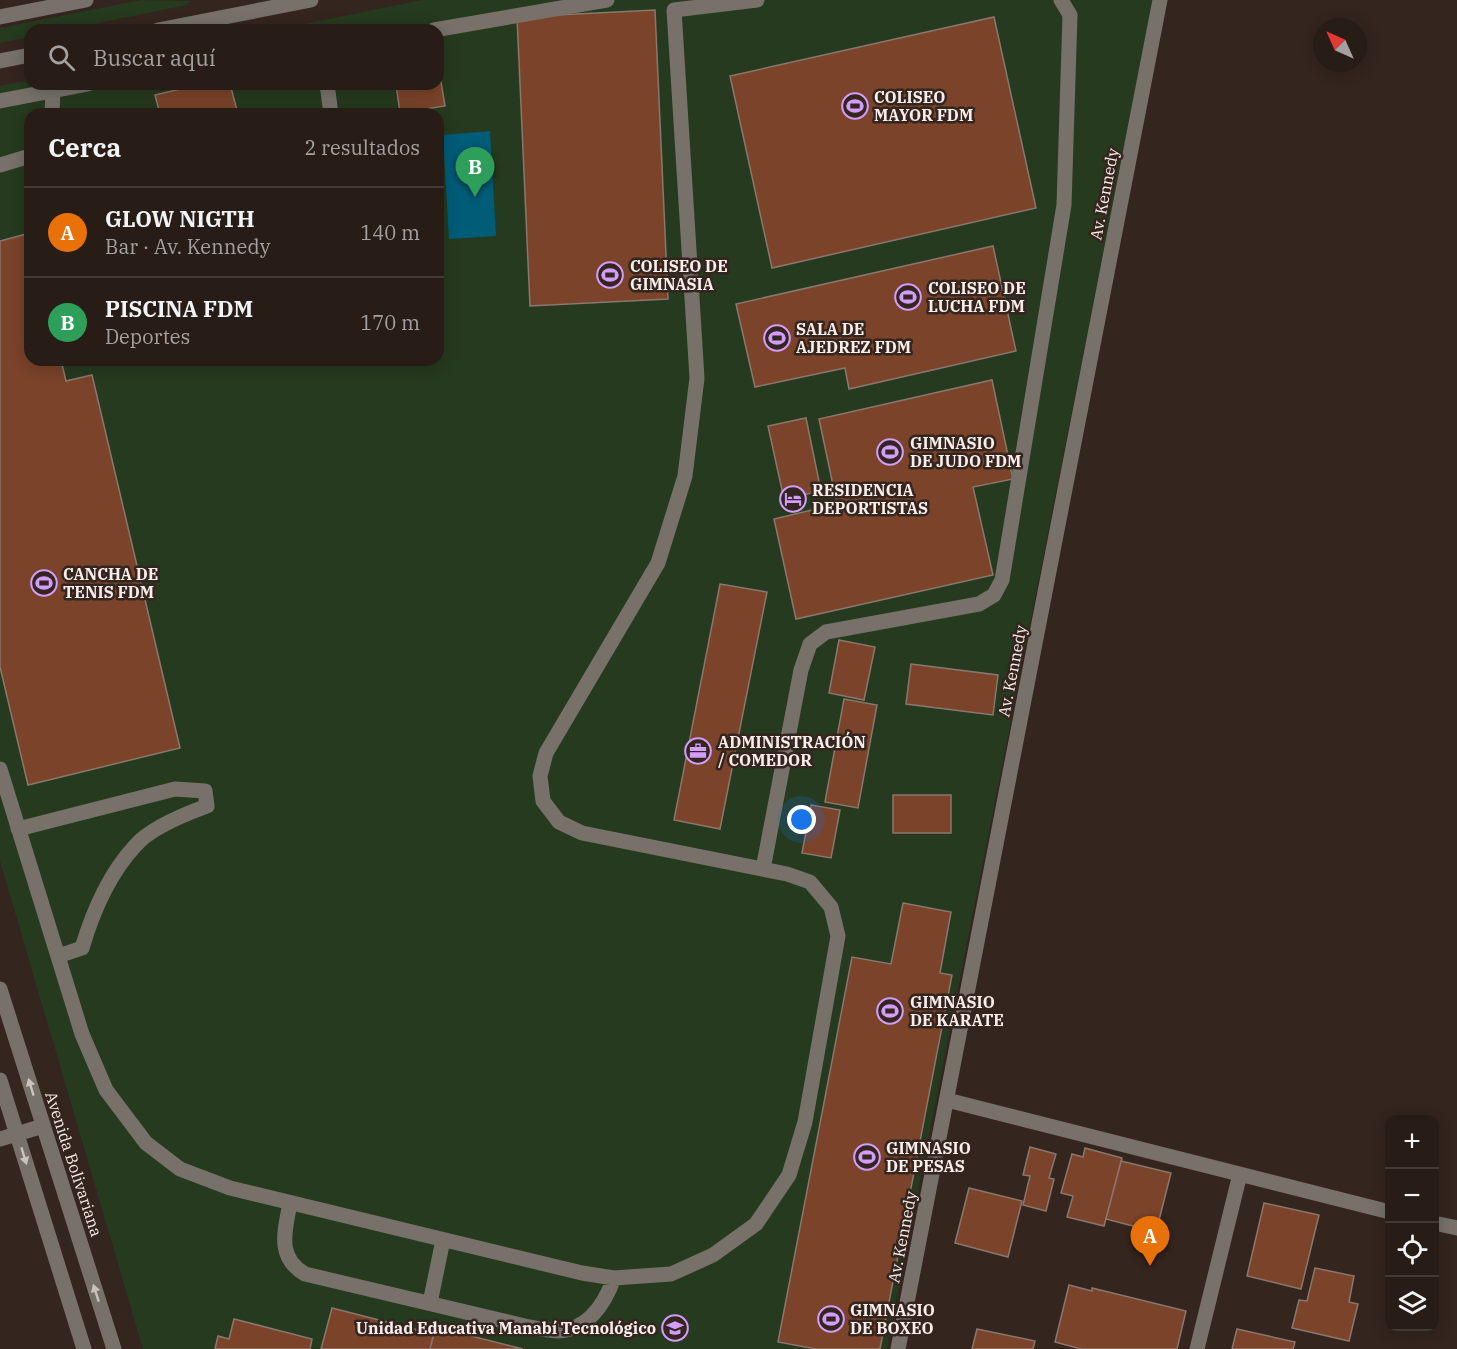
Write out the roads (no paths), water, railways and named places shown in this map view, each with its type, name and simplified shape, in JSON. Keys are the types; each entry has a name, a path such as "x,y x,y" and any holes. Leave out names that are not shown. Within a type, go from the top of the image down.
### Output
{"street":[{"path":"0,17 86,0"},
{"path":"180,24 245,6 311,0"},
{"path":"444,28 608,0"},
{"path":"0,769 82,1034 106,1090 146,1143 180,1169 230,1188 582,1273 614,1278 671,1274 713,1255 756,1224 789,1175 805,1122 838,936 831,907 810,882 763,869 582,833 559,822 543,801 540,776 546,753 658,563 685,476 697,378 673,3 757,0"},
{"path":"763,869 801,670 810,644 826,632 979,604 994,595 1002,580 1064,205 1070,15 1061,0"},
{"name":"Av. Kennedy","path":"898,1349 1160,0"},
{"path":"0,61 24,56"},
{"path":"0,101 49,90"},
{"path":"52,108 53,90"},
{"path":"328,90 330,108"},
{"path":"0,165 24,158"},
{"path":"18,829 175,789 205,791 207,806 178,816 136,844 114,874 91,916 82,948 58,956"},
{"name":"Avenida Bolivariana","path":"0,989 114,1349"},
{"path":"0,1080 84,1349"},
{"path":"947,1100 1385,1211"},
{"path":"0,1140 43,1126"},
{"path":"1197,1349 1240,1174"},
{"path":"290,1203 285,1253 294,1267 305,1274 529,1326 558,1331 580,1326 606,1299 614,1278"},
{"path":"1439,1224 1457,1228"},
{"path":"430,1303 443,1240"}],"water":[{"path":"490,131 496,236 449,239 444,135"}],"place":[{"name":"COLISEO MAYOR FDM","path":"855,106"},
{"name":"PISCINA FDM","path":"475,197"},
{"name":"COLISEO DE GIMNASIA","path":"610,275"},
{"name":"COLISEO DE LUCHA FDM","path":"908,297"},
{"name":"SALA DE AJEDREZ FDM","path":"777,338"},
{"name":"GIMNASIO DE JUDO FDM","path":"890,452"},
{"name":"RESIDENCIA DEPORTISTAS","path":"793,499"},
{"name":"CANCHA DE TENIS FDM","path":"44,583"},
{"name":"ADMINISTRACIÓN / COMEDOR","path":"698,751"},
{"name":"GIMNASIO DE KARATE","path":"890,1011"},
{"name":"GIMNASIO DE PESAS","path":"867,1157"},
{"name":"GLOW NIGTH","path":"1150,1266"},
{"name":"GIMNASIO DE BOXEO","path":"831,1319"},
{"name":"Unidad Educativa Manabí Tecnológico","path":"675,1328"}]}
